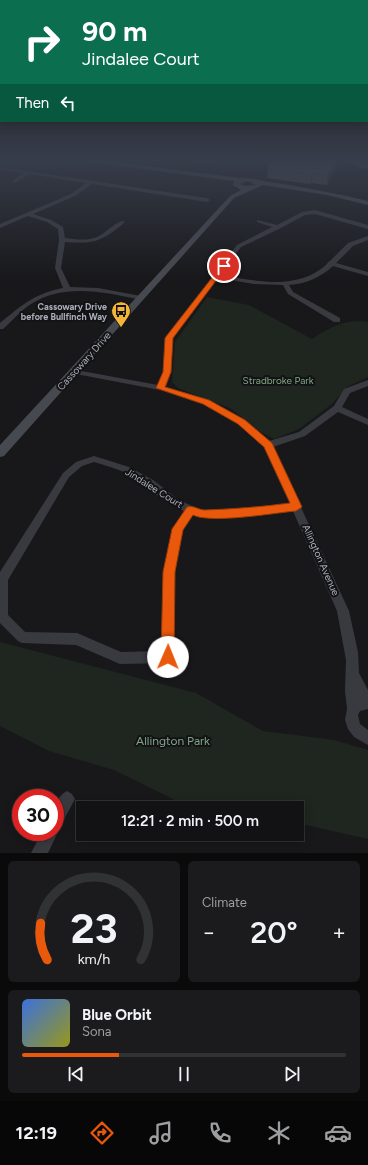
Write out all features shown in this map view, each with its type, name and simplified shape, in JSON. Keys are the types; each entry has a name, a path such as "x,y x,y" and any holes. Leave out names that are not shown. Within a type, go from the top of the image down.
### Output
{"street":[{"path":"0,226 62,200"},
{"name":"Cassowary Drive","path":"0,453 76,372 230,200"},
{"path":"335,200 368,208"},
{"path":"355,200 368,203"},
{"path":"161,388 167,372 169,338 239,246 279,227 304,212 315,212 368,227"},
{"path":"28,214 49,221 61,228 62,240 58,268 67,289"},
{"path":"259,221 279,227"},
{"path":"62,240 93,242 102,239 122,222"},
{"path":"216,276 273,284 298,281 317,274 330,264 354,240 368,238"},
{"path":"330,264 368,274"},
{"path":"284,282 290,293 337,320"},
{"path":"1,326 28,303 50,293 67,289 92,288 141,298"},
{"name":"Allington Avenue","path":"76,372 161,388 206,402 241,422 268,445 343,612 349,635 353,708 351,713 353,725 362,735 368,738"},
{"path":"268,445 302,434 337,408 347,391 368,383"},
{"path":"337,408 368,422"},
{"name":"Jindalee Court","path":"191,510 178,529 169,572 168,657 120,658 77,639 22,637 2,617 2,579 66,475 79,464 94,459 126,469 149,483 175,503 191,510 200,514 249,513 296,507"},
{"name":"Allington Avenue","path":"352,674 367,702"},
{"path":"353,708 359,703 367,702"},
{"path":"64,805 67,799"},
{"path":"39,853 45,841"}],"green space":[{"name":"Stradbroke Park","path":"207,297 249,305 312,339 338,325 353,321 368,322 368,377 347,387 332,404 299,429 274,439 259,431 230,408 178,388 172,382 175,342"},
{"name":"Allington Park","path":"0,642 196,693 263,731 334,740 368,750 368,839 304,825 304,801 177,801 114,770 49,751 0,726"}],"place":[{"name":"Cassowary Drive before Bullfinch Way","path":"121,328"}],"route":[{"path":"168,657 169,572 178,529 191,510 200,514 249,513 296,507 268,445 241,422 206,402 161,388 167,372 169,338 224,266"}]}
